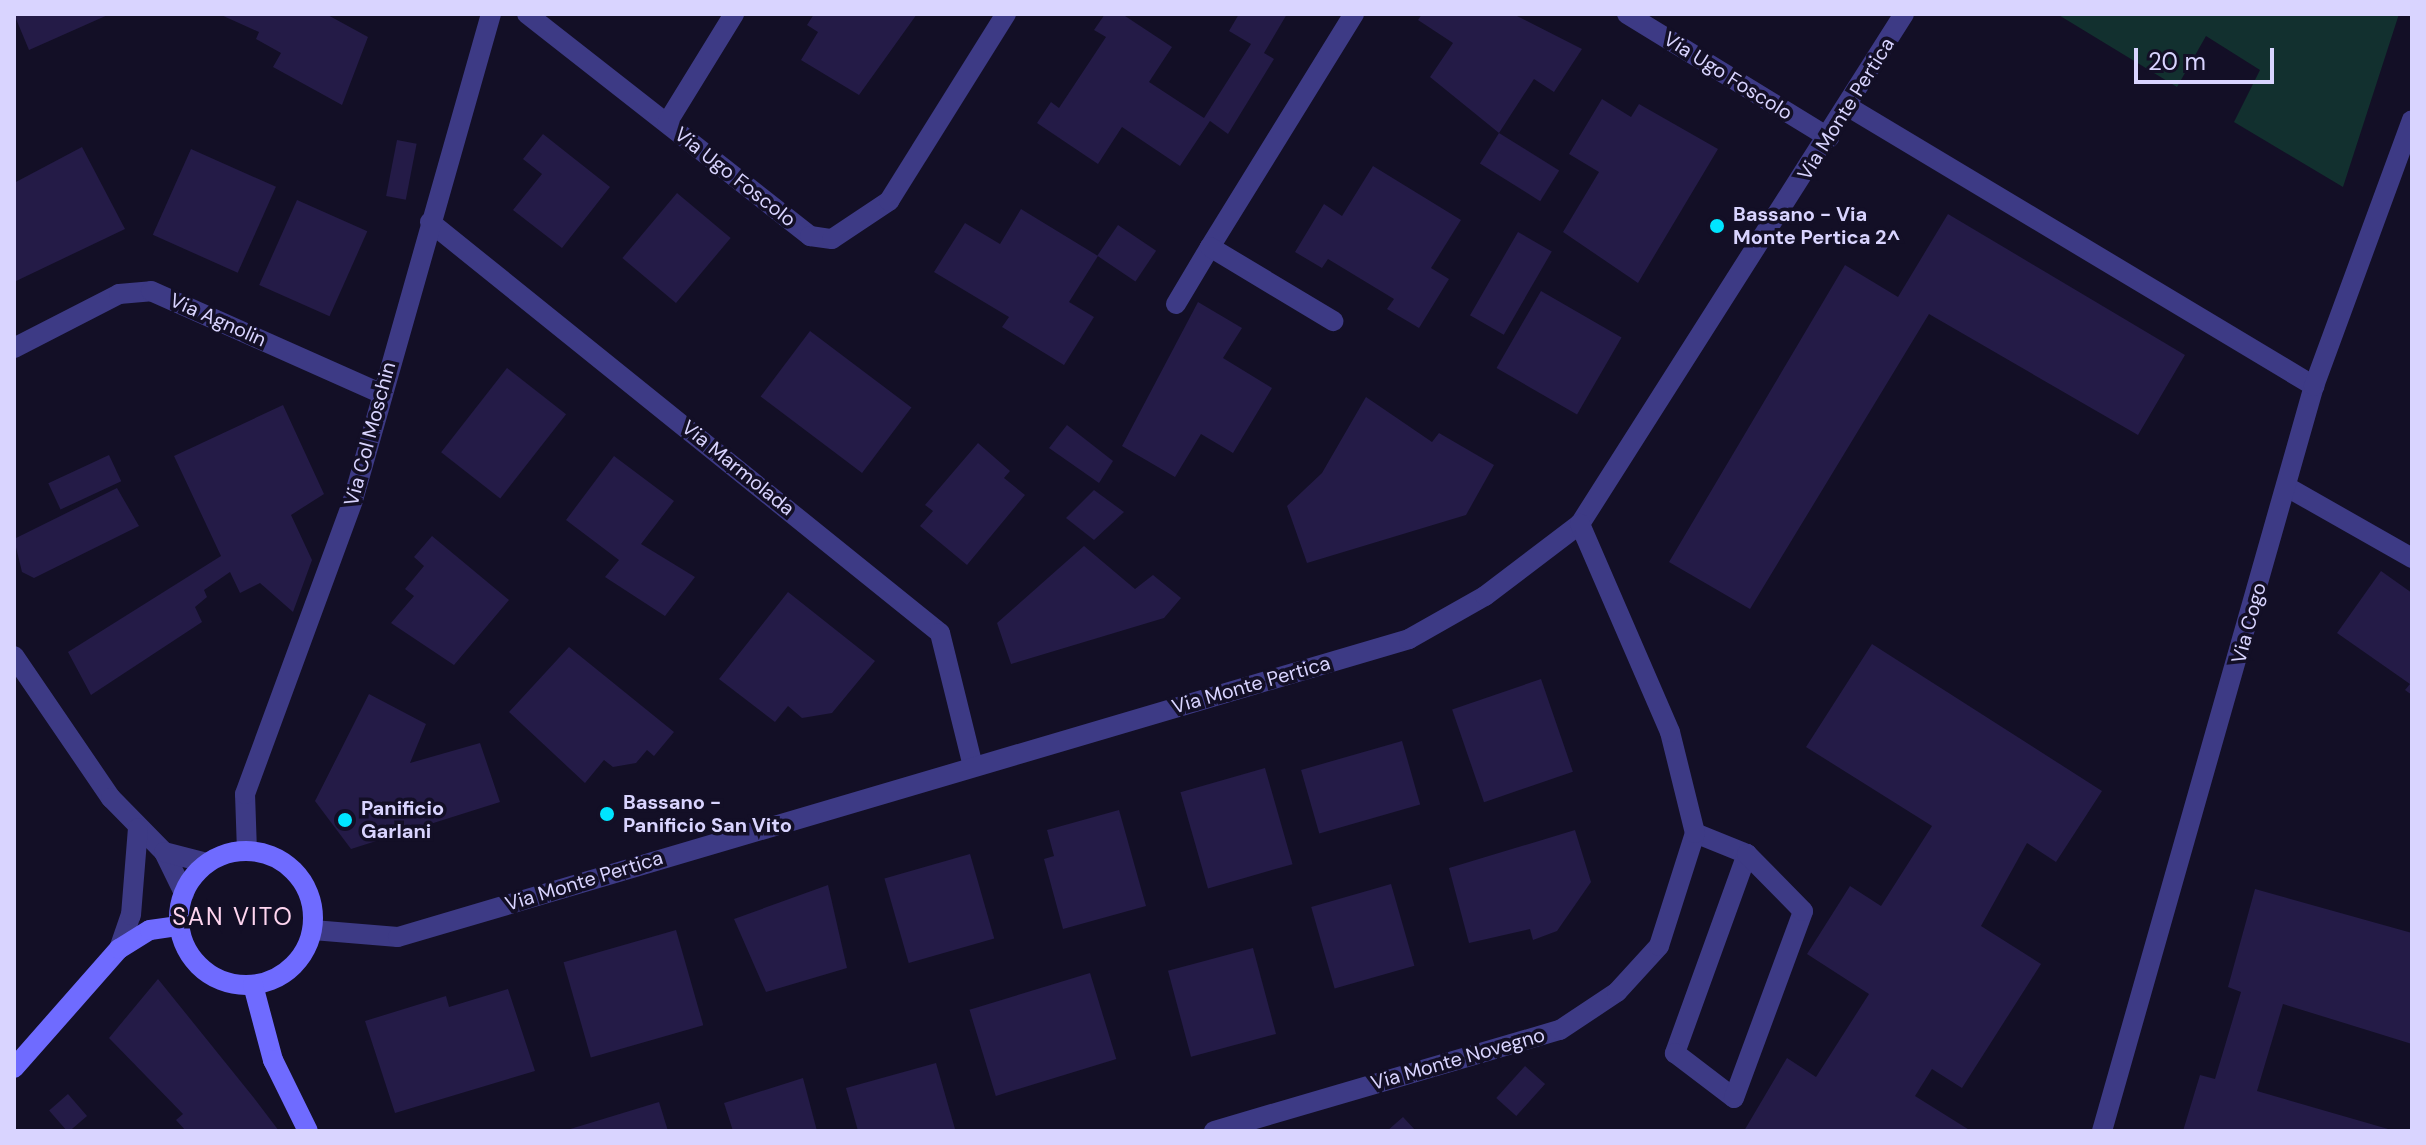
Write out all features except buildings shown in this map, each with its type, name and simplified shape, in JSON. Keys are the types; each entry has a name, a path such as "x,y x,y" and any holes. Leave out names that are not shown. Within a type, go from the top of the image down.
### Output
{"street":[{"name":"Via Col Moschin","path":"247,851 245,794 353,500 378,392 430,222 466,120 491,14"},
{"name":"Via Ugo Foscolo","path":"527,14 810,236 832,239 889,201 1006,14"},
{"path":"667,123 734,14"},
{"path":"1176,304 1354,14"},
{"name":"Via Ugo Foscolo","path":"1627,14 1829,138"},
{"name":"Via Monte Pertica","path":"313,930 398,937 972,762 1409,639 1485,596 1580,524 1829,138 1904,14"},
{"path":"1847,106 2314,386"},
{"name":"Via Cogo","path":"2102,1131 2314,386 2412,120"},
{"name":"Via Marmolada","path":"430,222 940,633 972,762"},
{"path":"1210,247 1333,321"},
{"name":"Via Agnolin","path":"14,348 119,294 151,291 378,392"},
{"path":"2287,487 2412,558"},
{"path":"1580,524 1670,732 1695,833 1747,854 1803,911 1734,1098 1675,1053 1747,854"},
{"path":"14,656 138,828 164,852 184,893"},
{"path":"119,949 131,915 138,828"},
{"name":"Via Monte Novegno","path":"1214,1131 1560,1030 1617,992 1659,946 1695,833"},
{"path":"164,852 207,863 247,851 270,855 298,875 313,906 313,930 292,968 253,985 213,977 196,964 179,926 184,893 207,863"},
{"path":"14,1068 119,949 150,930 179,926"},
{"path":"253,985 273,1060 308,1131"}],"green space":[{"path":"2057,14 2399,14 2343,187 2234,122 2260,70 2206,36 2177,87"}],"place":[{"name":"Bassano - Via Monte Pertica 2^","path":"1717,226"},
{"name":"Bassano - Panificio San Vito","path":"607,814"},
{"name":"Panificio Garlani","path":"345,820"}],"district":[{"name":"SAN VITO","path":"233,917"}]}
